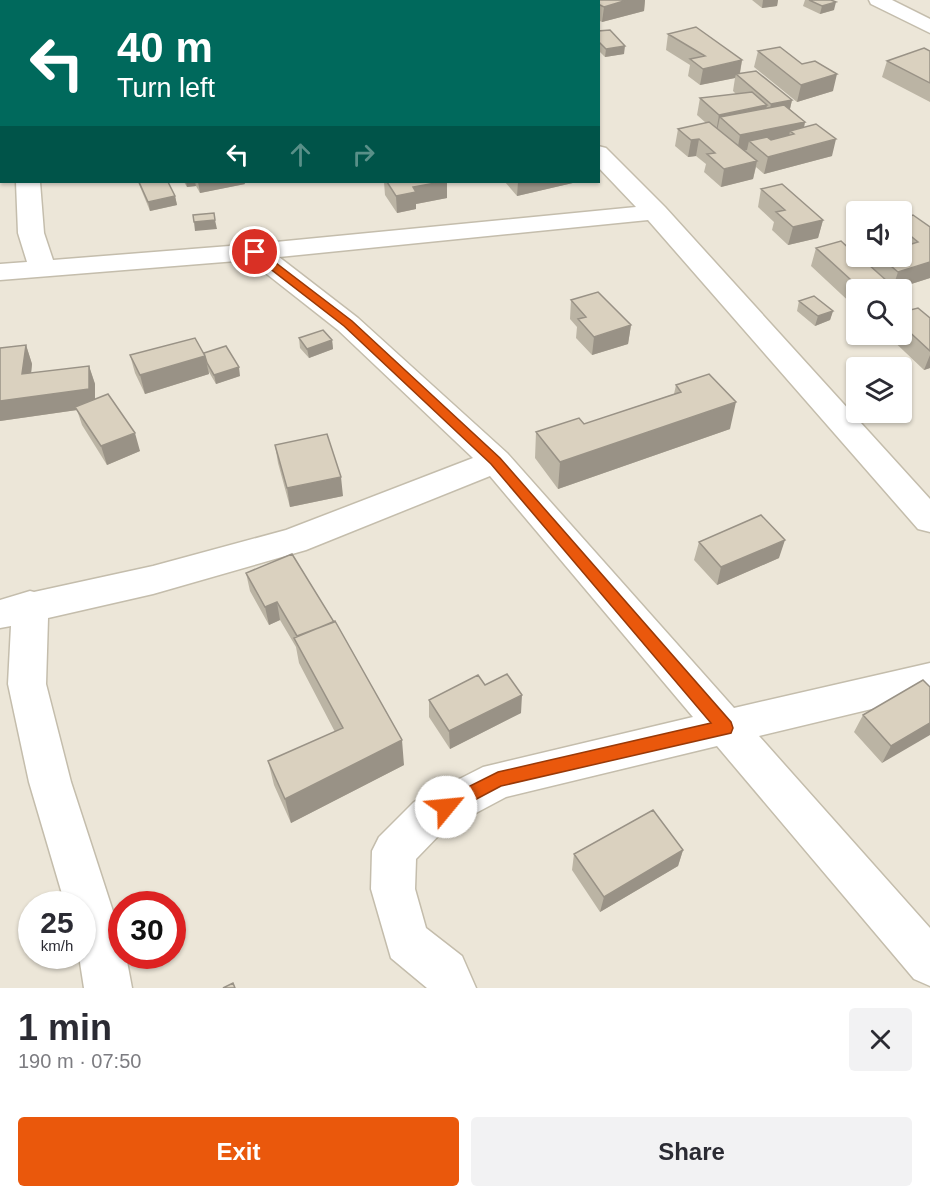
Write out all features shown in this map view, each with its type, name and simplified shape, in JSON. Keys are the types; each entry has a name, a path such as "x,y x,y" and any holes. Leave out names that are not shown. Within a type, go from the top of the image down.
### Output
{"street":[{"path":"878,0 930,27"},
{"path":"600,155 656,212 870,456 930,520"},
{"path":"28,183 31,233 42,267"},
{"path":"0,272 255,252 656,212"},
{"path":"255,252 348,324 496,461 930,963"},
{"path":"108,988 101,947 50,782 27,684 15,609 153,580 294,541 496,461"},
{"path":"452,988 445,973 407,942 393,889 394,851 429,816 498,780 930,679"}],"shaded area":[{"path":"600,0 930,0 930,988 0,988 0,183 600,183"}],"building":[{"path":"600,0 627,0 604,7 600,5"},
{"path":"809,0 831,0 836,2 822,6"},
{"path":"696,27 742,60 703,69 690,59 705,56 668,34"},
{"path":"610,30 625,46 606,49 600,43 600,31"},
{"path":"780,47 802,64 815,61 837,74 801,85 758,51"},
{"path":"924,48 930,51 930,83 887,61"},
{"path":"756,71 792,100 771,104 736,74"},
{"path":"752,92 767,105 719,115 700,98"},
{"path":"784,105 805,122 740,135 720,117"},
{"path":"709,122 757,161 724,169 707,154 715,153 699,139 691,140 678,129"},
{"path":"816,124 836,139 768,157 749,141 767,137 771,140 794,134 790,131"},
{"path":"139,183 168,183 175,196 148,202"},
{"path":"388,183 435,183 413,187 416,192 396,196"},
{"path":"782,184 823,220 793,227 776,212 785,210 761,189"},
{"path":"214,213 215,220 194,222 193,215"},
{"path":"912,215 930,227 930,262 898,272 892,267 912,267 912,244 918,242 912,237"},
{"path":"841,241 846,246 846,267 871,267 885,279 850,279 816,248"},
{"path":"598,292 631,325 594,337 578,319 586,317 571,300"},
{"path":"814,296 833,311 818,316 799,301"},
{"path":"918,308 930,318 930,351 912,334 912,310"},
{"path":"323,330 332,340 307,349 299,338"},
{"path":"195,338 205,356 140,375 130,355"},
{"path":"26,345 22,374 89,366 89,389 0,401 0,348"},
{"path":"226,346 239,367 214,375 204,353"},
{"path":"709,374 736,402 560,462 536,432 579,418 584,424 681,392 676,385"},
{"path":"108,394 135,433 101,446 75,407"},
{"path":"327,434 341,477 287,488 275,445"},
{"path":"761,515 785,540 721,567 699,542"},
{"path":"292,554 334,622 297,636 277,602 265,607 246,573"},
{"path":"335,621 402,740 285,799 268,761 343,728 294,638"},
{"path":"507,674 522,695 449,731 429,700 478,675 485,685"},
{"path":"923,680 930,687 930,723 891,746 863,715"},
{"path":"653,810 683,850 604,897 574,854"},
{"path":"233,983 235,988 223,988"}],"route":[{"path":"255,252 348,324 496,461 725,728 498,780 446,807"}]}
